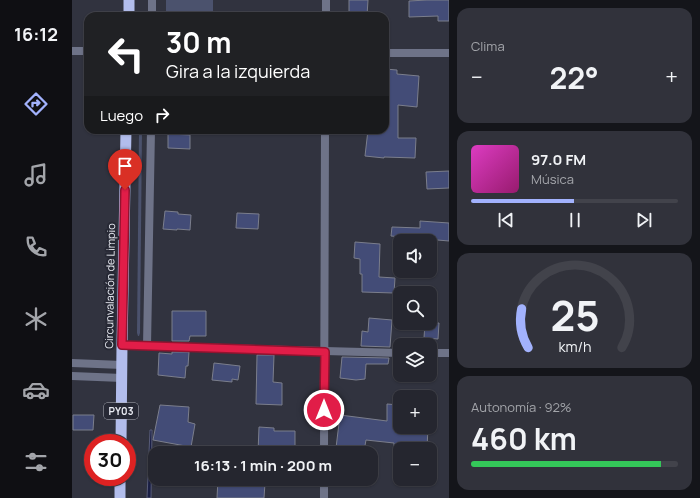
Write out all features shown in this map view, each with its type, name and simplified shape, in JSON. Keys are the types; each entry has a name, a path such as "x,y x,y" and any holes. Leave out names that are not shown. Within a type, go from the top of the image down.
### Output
{"highway":[{"path":"129,0 129,12"},
{"name":"Circunvalación de Limpio","path":"121,434 126,134"},
{"path":"120,486 120,498"}],"street":[{"path":"152,0 152,12"},
{"path":"326,0 326,12"},
{"path":"72,51 84,51"},
{"path":"389,53 449,53"},
{"path":"147,346 151,134"},
{"path":"324,446 325,134"},
{"path":"122,345 393,353"},
{"path":"437,353 449,353"},
{"path":"72,364 122,365"},
{"path":"72,376 122,378"},
{"path":"324,486 324,498"}],"shaded area":[{"path":"166,0 213,0 213,12 166,12"},
{"path":"139,134 142,134 139,336 137,333"},
{"path":"150,430 152,430 152,446 149,446"},
{"path":"148,475 148,486 151,486 151,498 147,498"}],"building":[{"path":"349,0 368,0 367,12 349,12"},
{"path":"449,0 449,21 438,21 438,16 409,17 409,1"},
{"path":"389,69 397,70 397,74 419,76 417,107 398,105 398,138 416,138 415,158 384,158 365,156 368,134 389,134"},
{"path":"168,134 190,135 190,149 168,148"},
{"path":"449,171 449,188 427,189 426,172"},
{"path":"165,211 191,215 190,230 163,229"},
{"path":"237,213 259,214 258,229 236,228"},
{"path":"420,221 449,223 449,241 437,240 437,234 393,234 393,236 391,236 392,227 420,228"},
{"path":"355,242 380,244 379,277 395,278 393,293 362,292 360,259 354,258"},
{"path":"172,311 206,311 206,336 190,336 189,341 172,341"},
{"path":"369,318 392,320 390,347 361,346 362,331 368,332"},
{"path":"437,323 439,323 438,339 424,338 425,330 437,330"},
{"path":"172,352 189,352 185,378 158,375 159,353 172,354"},
{"path":"257,355 274,355 273,382 282,383 282,405 256,404"},
{"path":"342,357 389,358 388,364 366,364 365,379 356,380 340,378"},
{"path":"214,363 240,366 238,380 232,379 232,382 212,380"},
{"path":"387,404 393,404 393,434 428,434 427,442 393,443 366,440 365,446 336,446 340,415 387,421"},
{"path":"160,405 189,407 188,422 195,424 191,446 153,440"},
{"path":"73,415 94,415 93,430 73,430"},
{"path":"259,427 274,428 274,431 295,431 295,446 258,446"},
{"path":"218,486 265,486 264,498 217,498"}],"route":[{"path":"125,190 122,345 325,352 324,410"}]}
